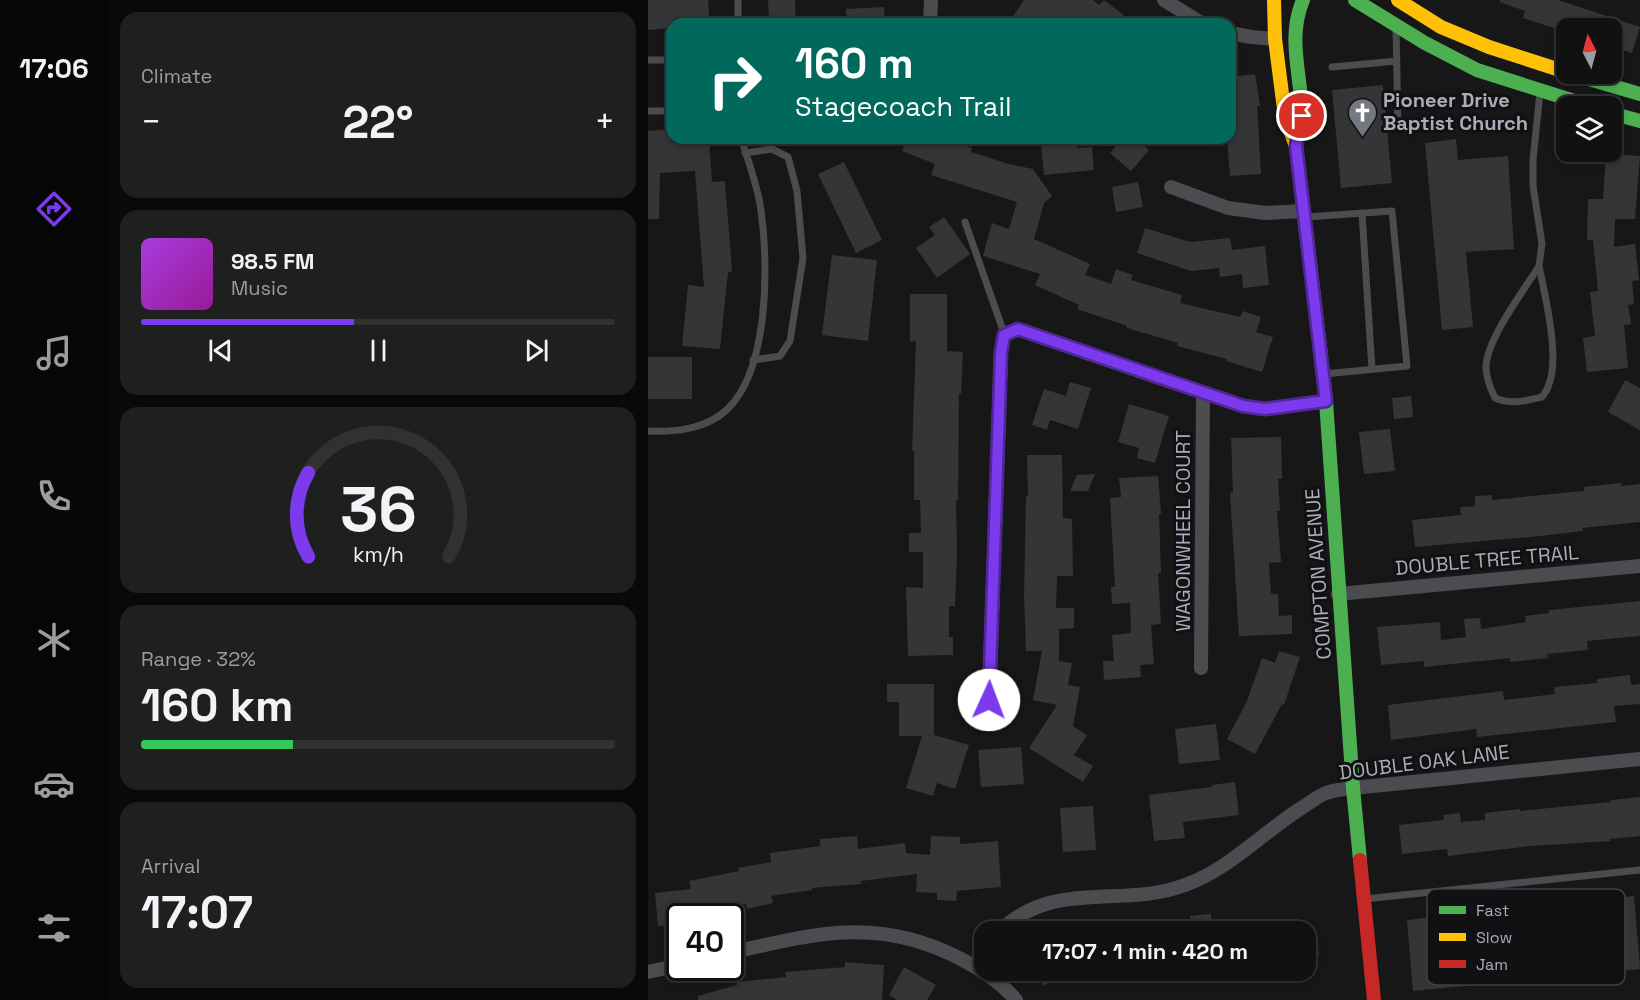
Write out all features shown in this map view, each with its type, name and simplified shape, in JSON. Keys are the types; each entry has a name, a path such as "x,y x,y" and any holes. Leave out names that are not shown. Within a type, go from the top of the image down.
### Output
{"street":[{"path":"930,18 931,0"},
{"path":"1164,0 1193,18"},
{"name":"COMPTON AVENUE","path":"1275,0 1275,39 1285,117 1296,146 1326,401 1353,788 1374,1000"},
{"name":"COMPTON AVENUE","path":"1296,146 1302,116 1294,38 1299,8 1304,0"},
{"path":"1355,0 1425,43 1477,70 1556,96"},
{"path":"1398,0 1441,27 1489,47 1556,69"},
{"path":"1236,34 1275,39"},
{"path":"1606,84 1640,94"},
{"path":"1622,115 1640,121"},
{"path":"1171,187 1228,208 1265,213 1304,214"},
{"path":"989,700 1001,352 1004,335 1018,329 1243,406 1265,409 1326,401"},
{"name":"WAGONWHEEL COURT","path":"1202,668 1203,394"},
{"name":"DOUBLE TREE TRAIL","path":"1338,594 1640,566"},
{"name":"DOUBLE OAK LANE","path":"1009,921 1026,910 1057,899 1144,894 1184,886 1225,864 1279,822 1326,793 1353,788 1640,759"},
{"path":"744,950 817,935 855,931 889,933 974,960"},
{"path":"648,972 666,968"},
{"path":"999,981 1016,1000"}],"lane":[{"path":"738,0 738,18"},
{"path":"1396,25 1398,128"},
{"path":"648,60 666,60"},
{"path":"1332,67 1397,61"},
{"path":"1539,266 1494,338 1488,355 1486,369 1488,383 1495,398 1506,403 1524,402 1542,397 1549,385 1552,370 1551,335 1539,266 1542,244 1533,186 1533,160 1540,92"},
{"path":"648,111 666,111"},
{"path":"648,431 696,427 719,416 735,402 747,382 761,330 765,242 759,202 743,144"},
{"path":"746,153 772,149 788,157 797,191 803,258 790,341 780,356 753,360"},
{"path":"1304,214 1392,211 1407,366 1323,374"},
{"path":"1362,213 1372,369"},
{"path":"965,222 1004,335"},
{"path":"1459,889 1640,870"},
{"path":"1364,899 1427,892"}],"building":[{"path":"648,0 708,0 710,18 666,18 666,28 648,30"},
{"path":"768,0 795,0 796,18 769,18"},
{"path":"1024,0 1093,0 1099,5 1104,0 1125,16 1124,18 1012,18"},
{"path":"1500,0 1558,0 1613,18 1556,18 1556,29 1523,18 1525,11 1500,2"},
{"path":"884,7 885,18 847,18 846,9"},
{"path":"1622,21 1640,27 1632,53 1622,50"},
{"path":"1255,74 1260,106 1257,106 1261,174 1230,176 1227,144 1236,144 1236,76"},
{"name":"Pioneer Drive Baptist Church","path":"1383,85 1392,183 1341,188 1332,90"},
{"path":"666,130 666,144 709,144 712,182 725,181 732,272 728,272 720,349 682,346 688,285 704,287 695,171 660,173 659,219 648,219 648,131"},
{"path":"1456,139 1458,160 1508,156 1514,249 1466,252 1473,327 1442,330 1425,143"},
{"path":"905,144 960,144 972,148 971,152 1033,169 1052,196 1044,203 1034,239 1090,264 1085,275 1111,284 1116,269 1133,275 1131,280 1182,295 1180,303 1240,317 1243,311 1261,317 1256,332 1273,337 1262,372 1226,361 1227,359 1177,346 1178,343 1127,328 1127,326 1077,309 1079,305 1035,285 1040,274 983,256 992,223 1009,229 1017,202 931,175 935,164 902,151"},
{"path":"1041,144 1077,144 1077,148 1092,147 1094,170 1044,175"},
{"path":"1117,144 1142,144 1149,150 1131,171 1110,153"},
{"path":"1622,155 1640,156 1635,219 1615,219 1614,247 1635,244 1639,280 1632,281 1634,304 1628,305 1631,324 1624,325 1628,368 1587,372 1583,338 1595,336 1590,292 1598,291 1593,240 1587,240 1588,199 1603,199 1605,162 1622,162"},
{"path":"844,162 882,240 856,253 818,174"},
{"path":"1138,182 1143,207 1116,212 1112,187"},
{"path":"944,217 970,254 937,278 916,248 935,235 929,227"},
{"path":"1145,228 1190,242 1230,238 1232,250 1265,246 1269,285 1243,288 1242,274 1220,277 1219,268 1191,271 1137,253"},
{"path":"832,255 877,260 868,341 822,335"},
{"path":"910,294 947,294 947,351 963,352 961,394 959,394 955,606 949,606 949,637 953,637 953,655 908,656 906,587 923,588 923,552 909,552 909,533 921,533 920,500 914,500 914,451 912,451 916,341 910,342"},
{"path":"648,357 692,357 692,399 648,399"},
{"path":"1625,380 1640,388 1640,430 1608,412"},
{"path":"1070,382 1091,388 1078,429 1050,420 1047,430 1032,425 1044,389 1066,396"},
{"path":"1411,396 1413,417 1394,419 1392,398"},
{"path":"1129,404 1169,416 1155,463 1137,458 1139,448 1118,442"},
{"path":"1390,429 1395,471 1364,474 1359,432"},
{"path":"1281,437 1282,479 1278,479 1280,511 1277,511 1281,562 1269,563 1271,594 1278,594 1279,616 1292,615 1292,634 1239,636 1230,493 1233,492 1231,438"},
{"path":"1027,455 1062,455 1063,518 1072,519 1073,576 1057,576 1056,608 1074,608 1074,628 1059,629 1059,661 1072,663 1068,685 1080,687 1073,726 1087,735 1074,755 1093,766 1083,782 1029,748 1057,705 1033,700 1042,651 1026,651 1024,596 1026,496 1028,496"},
{"path":"1095,474 1088,491 1070,491 1077,475"},
{"path":"1158,476 1161,514 1159,514 1161,573 1158,573 1161,624 1151,625 1154,664 1140,665 1141,677 1104,680 1103,661 1114,661 1112,635 1131,633 1130,603 1112,604 1111,587 1115,587 1110,498 1121,497 1119,478"},
{"path":"1621,483 1621,486 1640,484 1640,522 1582,528 1583,531 1540,536 1415,547 1412,520 1461,515 1460,507 1475,506 1475,496 1492,495 1492,500 1584,491 1584,487"},
{"path":"1640,601 1640,636 1587,641 1588,650 1547,654 1548,658 1510,662 1510,658 1424,667 1424,661 1381,665 1377,627 1440,622 1441,640 1466,637 1464,619 1480,618 1481,629 1526,622 1525,616 1549,613 1549,610"},
{"path":"1279,651 1300,657 1284,705 1282,704 1255,754 1227,739 1247,701 1262,658 1275,663"},
{"path":"1630,675 1631,685 1640,684 1640,704 1614,706 1616,722 1477,737 1476,729 1391,740 1388,705 1503,691 1504,700 1555,694 1554,687 1597,683 1597,679"},
{"path":"887,684 934,684 934,735 969,745 955,789 937,783 933,796 906,788 922,736 899,736 899,702 887,702"},
{"path":"1216,724 1220,760 1179,764 1175,729"},
{"path":"1021,747 1024,784 981,787 978,750"},
{"path":"1235,782 1239,815 1183,822 1185,838 1154,841 1149,795"},
{"path":"1640,797 1640,836 1610,839 1610,841 1531,846 1448,856 1447,849 1402,854 1399,825 1444,820 1443,815 1460,813 1461,822 1485,820 1485,813 1611,802 1611,800"},
{"path":"1093,806 1096,850 1063,852 1060,808"},
{"path":"857,836 858,849 905,843 906,853 930,855 931,836 960,837 960,844 998,841 1001,887 957,891 956,901 937,900 937,893 916,892 917,874 861,881 861,884 812,888 812,890 771,896 773,903 747,909 744,903 666,903 666,925 658,926 655,893 691,889 689,881 771,862 770,853 820,846 820,839"},
{"path":"1634,896 1640,969 1625,970 1625,897"},
{"path":"1211,914 1211,921 1190,921 1190,916"},
{"path":"1427,918 1427,985 1475,985 1413,991 1407,920"},
{"path":"1316,936 1319,956 1316,956"},
{"path":"845,962 884,965 882,1000 698,1000 698,996 737,985 737,982 786,977 785,972 845,967"},
{"path":"904,967 936,985 927,1000 897,1000 889,995"},
{"path":"1041,981 1053,981 1043,986"}],"traffic: fast":[{"path":"1296,146 1302,113 1295,42 1298,14 1303,0"},
{"path":"1355,0 1425,43 1477,70 1559,96"},
{"path":"1606,84 1640,94"},
{"path":"1622,116 1640,121"},
{"path":"989,700 1001,352 1004,335 1018,329 1151,375"},
{"path":"1321,357 1360,860"}],"traffic: slow":[{"path":"1274,0 1275,39 1285,117 1296,146 1321,357"},
{"path":"1398,0 1441,27 1489,47 1556,69"}],"traffic: jam":[{"path":"1151,375 1243,406 1265,409 1326,401"},
{"path":"1360,860 1374,1000"}],"place":[{"name":"Pioneer Drive Baptist Church","path":"1362,138"}],"route":[{"path":"989,700 1001,352 1004,335 1018,329 1243,406 1265,409 1326,401 1296,146 1302,116"}]}
